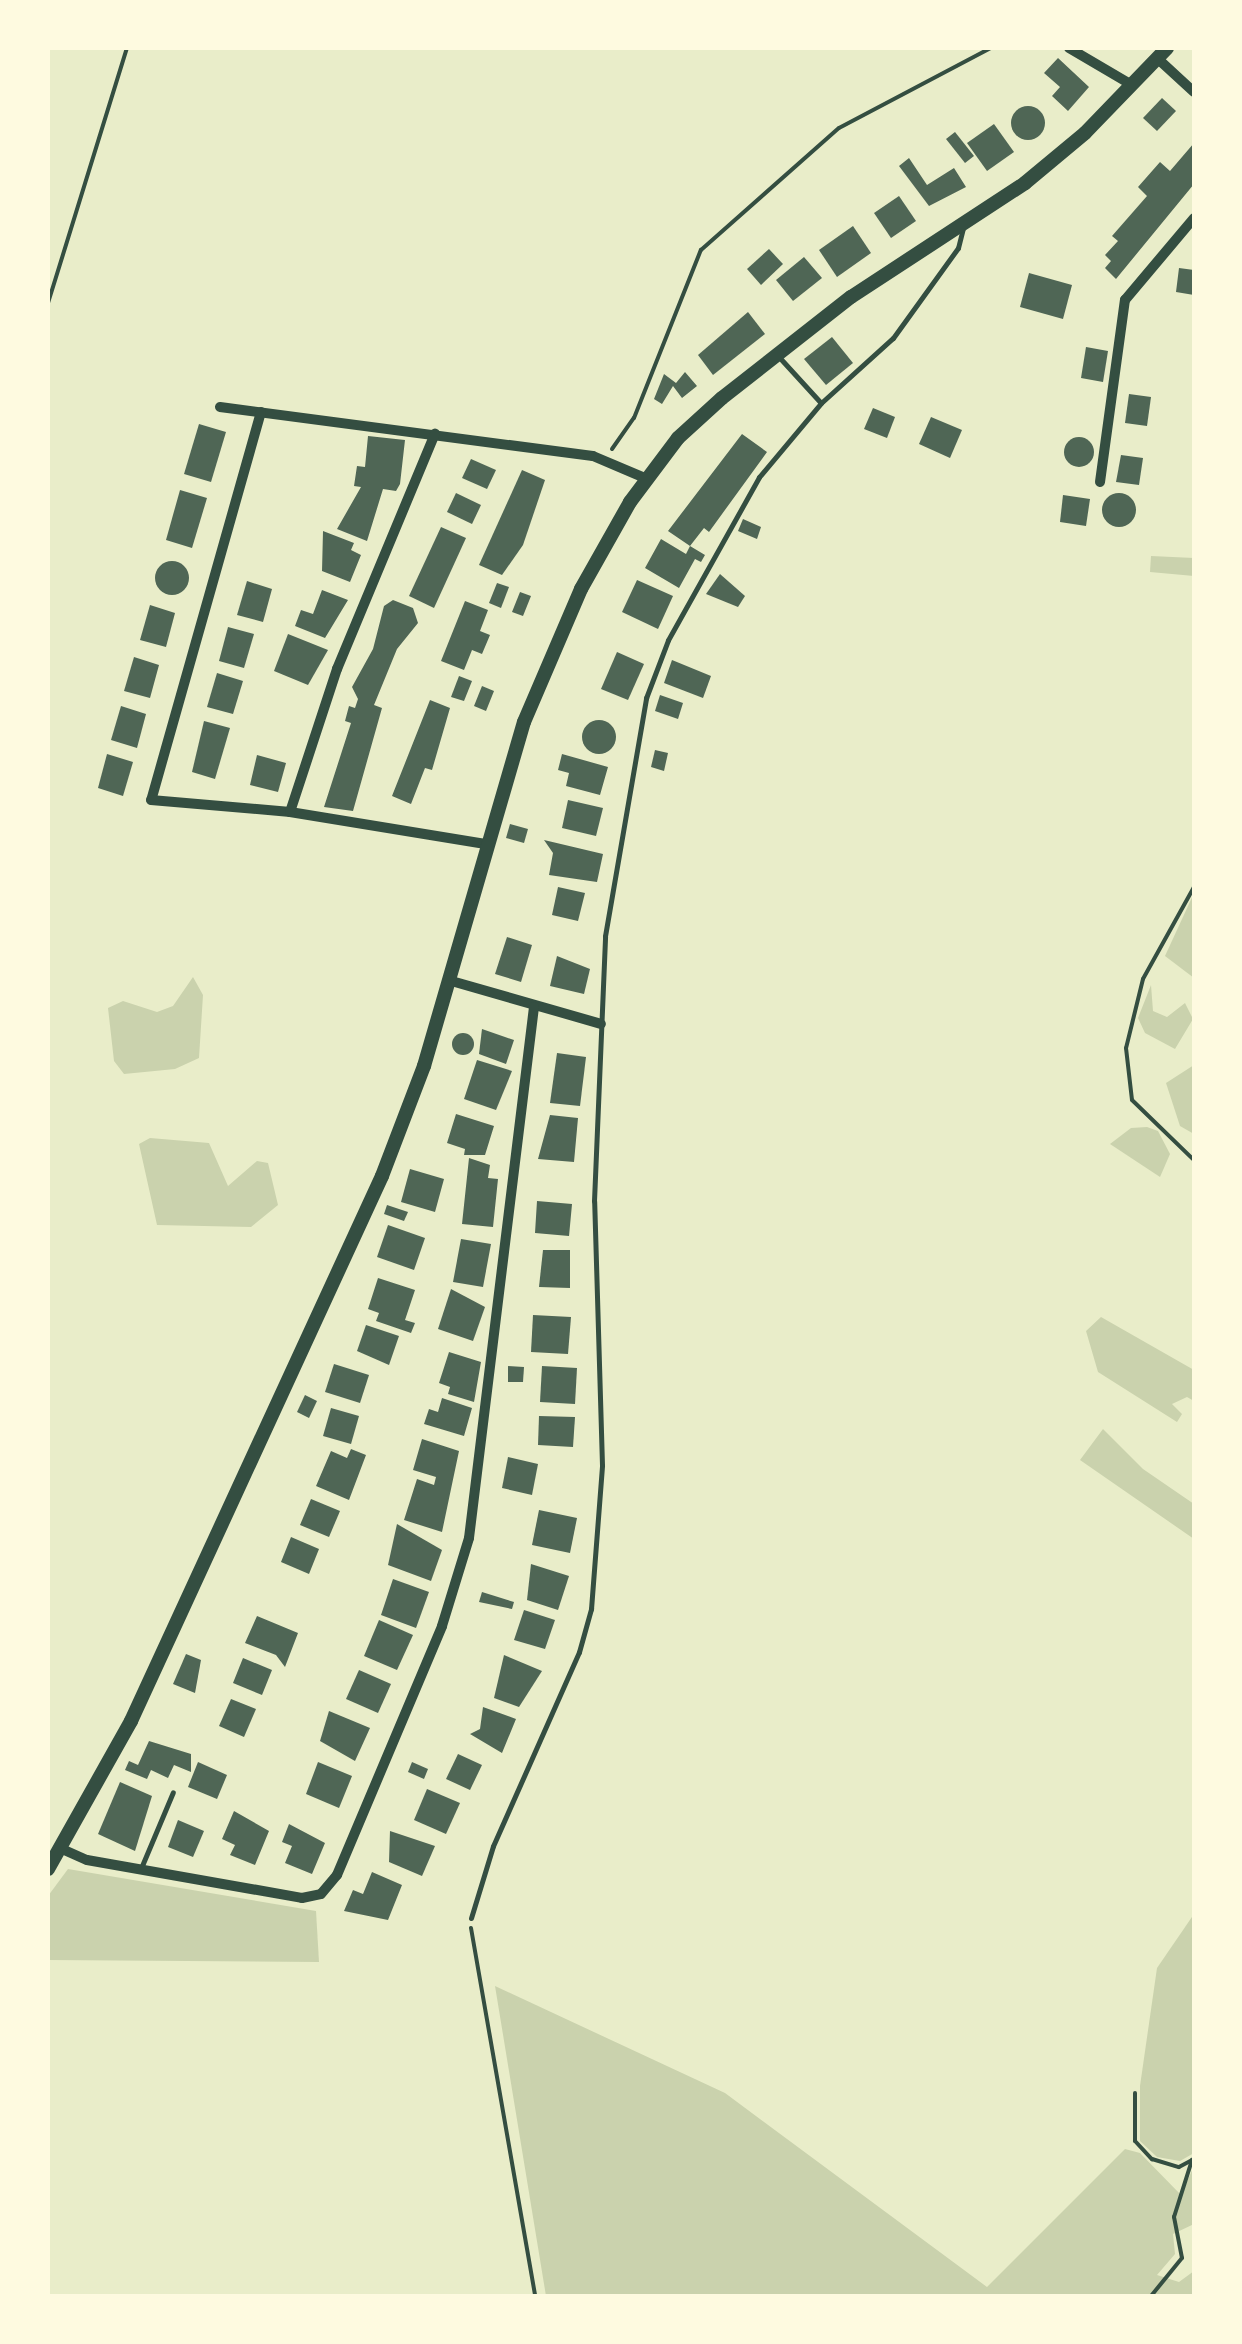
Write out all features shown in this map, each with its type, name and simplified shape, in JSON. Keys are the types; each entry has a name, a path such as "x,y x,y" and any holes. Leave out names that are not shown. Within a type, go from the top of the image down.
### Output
{"street":[{"path":"1070,48 1132,84"},
{"path":"48,1869 138,1708 377,1188 448,980 485,844 561,632 645,478 689,428 776,353 963,226 1064,151 1162,52 1194,92"},
{"path":"1100,482 1125,300 1194,218"},
{"path":"220,406 608,460 645,478"},
{"path":"262,412 151,800 290,812 485,844"},
{"path":"290,812 337,668 434,434"},
{"path":"448,980 601,1024"},
{"path":"62,1849 140,1870 302,1898 321,1894 337,1875 442,1626 469,1538 534,1006"}],"lane":[{"path":"471,1918 493,1846 579,1652 591,1609 602,1465 594,1220 601,1024 610,886 646,698 668,640 755,485 821,403 892,338 958,248 963,226"},
{"path":"776,353 821,403"},
{"path":"140,1870 172,1792"}],"path":[{"path":"48,303 127,48"},
{"path":"608,460 634,418 700,250 839,128 991,48"},
{"path":"1194,887 1142,979 1126,1059 1132,1100 1194,1160"},
{"path":"471,1918 535,2296"},
{"path":"1134,2093 1135,2140 1166,2165 1193,2160 1174,2217 1182,2258 1151,2296"}],"green space":[{"path":"1151,556 1194,558 1194,576 1150,572"},
{"path":"1194,893 1194,978 1165,956"},
{"path":"193,977 203,995 199,1058 175,1069 124,1074 114,1061 108,1008 123,1001 157,1012 173,1006"},
{"path":"1151,985 1153,1011 1167,1017 1185,1003 1193,1019 1175,1049 1145,1033 1138,1018"},
{"path":"1194,1065 1194,1134 1180,1126 1166,1083"},
{"path":"1131,1128 1158,1131 1170,1154 1160,1177 1110,1144"},
{"path":"150,1138 209,1143 228,1186 257,1161 268,1163 278,1205 251,1227 157,1225 139,1144"},
{"path":"1101,1317 1194,1370 1194,1401 1187,1397 1172,1404 1182,1414 1177,1422 1098,1372 1086,1331"},
{"path":"1103,1429 1143,1469 1194,1504 1194,1539 1080,1460"},
{"path":"68,1869 316,1911 319,1962 48,1960 48,1896"},
{"path":"1194,1914 1194,2153 1180,2161 1157,2157 1140,2141 1140,2086 1157,1968"},
{"path":"495,1986 725,2093 987,2287 1125,2149 1140,2153 1181,2195 1194,2166 1194,2224 1173,2234 1175,2254 1157,2275 1179,2282 1194,2271 1194,2296 546,2296"}],"building":[{"path":"1058,58 1089,87 1068,111 1052,96 1060,87 1044,73"},
{"path":"1162,98 1176,111 1157,131 1143,118"},
{"path":"1028,106 1040,111 1045,123 1040,135 1028,140 1016,135 1011,123 1016,111"},
{"path":"994,124 1014,152 987,171 967,143"},
{"path":"955,132 974,156 965,163 946,139"},
{"path":"1194,143 1194,184 1116,279 1105,268 1111,261 1105,255 1118,241 1112,236 1147,196 1138,187 1160,162 1170,171"},
{"path":"909,158 927,185 954,168 966,187 929,206 899,166"},
{"path":"899,196 916,221 891,238 874,213"},
{"path":"853,226 871,253 837,277 819,250"},
{"path":"769,249 783,264 761,285 747,269"},
{"path":"804,257 822,278 793,301 776,280"},
{"path":"1179,268 1194,270 1194,295 1176,292"},
{"path":"1029,273 1072,285 1063,319 1020,307"},
{"path":"748,312 765,334 713,375 698,355"},
{"path":"832,337 853,363 826,385 804,359"},
{"path":"1086,347 1108,351 1103,382 1081,378"},
{"path":"685,372 697,386 682,398 673,386 662,404 654,399 664,374 676,383"},
{"path":"1129,394 1151,397 1147,426 1125,423"},
{"path":"873,408 895,417 887,438 864,429"},
{"path":"931,417 962,430 950,458 919,444"},
{"path":"199,424 226,432 211,482 184,474"},
{"path":"742,434 767,452 709,532 704,528 690,546 668,531"},
{"path":"368,436 405,440 400,484 396,491 383,489 367,541 337,529 361,487 354,486 357,466 365,467"},
{"path":"1079,437 1090,441 1094,452 1090,463 1079,467 1068,463 1064,452 1068,441"},
{"path":"1121,455 1143,458 1139,485 1116,482"},
{"path":"471,459 496,470 487,489 462,478"},
{"path":"522,470 545,480 523,545 502,575 479,565"},
{"path":"180,490 207,498 192,548 166,540"},
{"path":"456,493 481,505 472,524 447,512"},
{"path":"1119,493 1131,498 1136,510 1131,522 1119,527 1107,522 1102,510 1107,498"},
{"path":"1063,495 1090,499 1086,526 1060,522"},
{"path":"743,519 761,527 757,539 738,531"},
{"path":"441,527 466,538 434,608 409,596"},
{"path":"323,531 354,543 351,550 361,555 350,582 322,571"},
{"path":"661,539 686,554 690,546 705,555 701,562 695,559 679,588 645,568"},
{"path":"172,561 184,566 189,578 184,590 172,595 160,590 155,578 160,566"},
{"path":"720,574 745,596 738,607 706,594"},
{"path":"637,580 673,596 658,629 622,612"},
{"path":"247,581 272,589 263,622 237,615"},
{"path":"497,583 509,587 501,608 489,603"},
{"path":"322,590 348,600 325,638 295,626 301,610 313,614"},
{"path":"520,592 531,596 523,616 512,612"},
{"path":"393,600 413,608 418,623 397,649 374,705 382,708 353,811 324,807 351,723 345,721 349,706 355,708 358,699 352,687 373,649 384,606"},
{"path":"465,601 488,610 480,631 490,635 482,654 472,650 464,670 441,661"},
{"path":"150,605 175,613 166,647 140,640"},
{"path":"228,627 254,634 244,668 219,661"},
{"path":"288,634 328,650 308,685 274,671"},
{"path":"617,652 644,664 628,700 601,689"},
{"path":"134,657 159,665 150,698 124,691"},
{"path":"672,660 711,676 703,698 664,683"},
{"path":"217,673 243,681 233,714 207,707"},
{"path":"459,676 472,681 464,701 451,697"},
{"path":"482,686 494,691 486,711 474,706"},
{"path":"660,695 683,703 678,719 655,711"},
{"path":"430,700 450,708 432,770 425,768 411,804 392,796"},
{"path":"121,706 146,714 137,748 111,740"},
{"path":"599,720 611,725 616,737 611,749 599,754 587,749 582,737 587,725"},
{"path":"204,721 230,728 215,779 192,772"},
{"path":"655,750 668,753 664,771 651,767"},
{"path":"107,754 133,762 123,796 98,788"},
{"path":"562,754 608,767 600,795 566,786 569,773 558,770"},
{"path":"257,755 286,763 278,792 250,785"},
{"path":"568,800 603,808 596,836 562,828"},
{"path":"510,824 528,829 524,843 506,838"},
{"path":"544,840 603,854 597,882 549,875 553,853"},
{"path":"558,887 585,893 578,921 552,915"},
{"path":"507,937 532,945 521,982 495,974"},
{"path":"557,956 590,969 584,994 550,986"},
{"path":"482,1029 514,1040 506,1064 479,1054"},
{"path":"463,1033 471,1036 471,1052 463,1055 455,1052 452,1044 455,1036"},
{"path":"557,1053 586,1057 580,1106 550,1103"},
{"path":"477,1060 512,1071 496,1110 464,1099"},
{"path":"456,1114 494,1126 485,1155 464,1155 465,1149 447,1143"},
{"path":"550,1115 578,1118 574,1162 538,1159"},
{"path":"469,1158 490,1165 488,1178 498,1179 493,1227 462,1224"},
{"path":"410,1169 444,1179 435,1212 401,1202"},
{"path":"537,1201 572,1204 569,1236 535,1233"},
{"path":"387,1205 408,1212 404,1221 384,1214"},
{"path":"388,1225 425,1238 414,1270 377,1257"},
{"path":"461,1239 491,1244 483,1287 453,1282"},
{"path":"543,1250 570,1250 570,1288 539,1287"},
{"path":"378,1278 415,1290 405,1320 415,1323 411,1333 376,1321 379,1313 368,1309"},
{"path":"451,1289 485,1307 473,1341 438,1329"},
{"path":"533,1315 571,1317 568,1354 531,1352"},
{"path":"366,1325 399,1336 389,1365 357,1351"},
{"path":"449,1352 481,1362 474,1402 448,1394 450,1387 439,1383"},
{"path":"334,1364 369,1375 360,1403 325,1392"},
{"path":"508,1366 524,1367 523,1382 508,1382"},
{"path":"542,1366 577,1368 575,1404 540,1402"},
{"path":"305,1395 317,1401 309,1418 297,1412"},
{"path":"442,1398 472,1408 464,1436 424,1424 429,1409 438,1412"},
{"path":"331,1408 359,1416 351,1444 323,1436"},
{"path":"539,1416 575,1417 573,1447 538,1445"},
{"path":"422,1439 459,1451 442,1532 404,1520 417,1479 434,1485 436,1477 413,1470"},
{"path":"351,1449 366,1455 349,1500 316,1486 331,1451 347,1458"},
{"path":"508,1457 538,1464 532,1495 502,1488"},
{"path":"311,1499 340,1511 329,1537 300,1525"},
{"path":"539,1510 577,1518 570,1553 532,1545"},
{"path":"397,1524 442,1550 431,1581 388,1565"},
{"path":"291,1537 319,1549 309,1574 281,1562"},
{"path":"531,1564 569,1576 558,1610 527,1600"},
{"path":"393,1579 429,1592 416,1628 381,1615"},
{"path":"482,1592 514,1602 512,1609 479,1602"},
{"path":"524,1610 555,1620 545,1649 514,1640"},
{"path":"257,1616 298,1633 285,1667 276,1655 245,1643"},
{"path":"379,1620 413,1635 397,1670 364,1656"},
{"path":"186,1654 201,1660 195,1693 173,1684"},
{"path":"504,1655 542,1671 519,1707 494,1698"},
{"path":"243,1658 272,1670 262,1695 233,1683"},
{"path":"359,1670 391,1684 378,1713 346,1699"},
{"path":"231,1699 256,1709 244,1737 219,1726"},
{"path":"483,1707 516,1719 502,1753 470,1734 480,1729"},
{"path":"329,1711 370,1728 355,1761 320,1741"},
{"path":"149,1741 191,1754 191,1772 174,1765 168,1778 151,1770 147,1779 125,1770 129,1761 138,1765"},
{"path":"458,1754 482,1765 470,1790 446,1779"},
{"path":"198,1762 227,1775 217,1799 188,1787"},
{"path":"318,1762 352,1776 339,1808 306,1794"},
{"path":"412,1762 428,1769 424,1779 408,1772"},
{"path":"120,1782 152,1796 135,1851 98,1834"},
{"path":"427,1789 460,1803 446,1834 414,1820"},
{"path":"234,1811 269,1831 255,1865 230,1855 235,1845 222,1839"},
{"path":"178,1820 204,1831 193,1857 168,1847"},
{"path":"289,1824 325,1843 312,1874 285,1863 292,1846 282,1842"},
{"path":"390,1831 435,1846 422,1876 389,1862"},
{"path":"372,1872 402,1885 388,1920 344,1911 353,1890 363,1894"}]}
